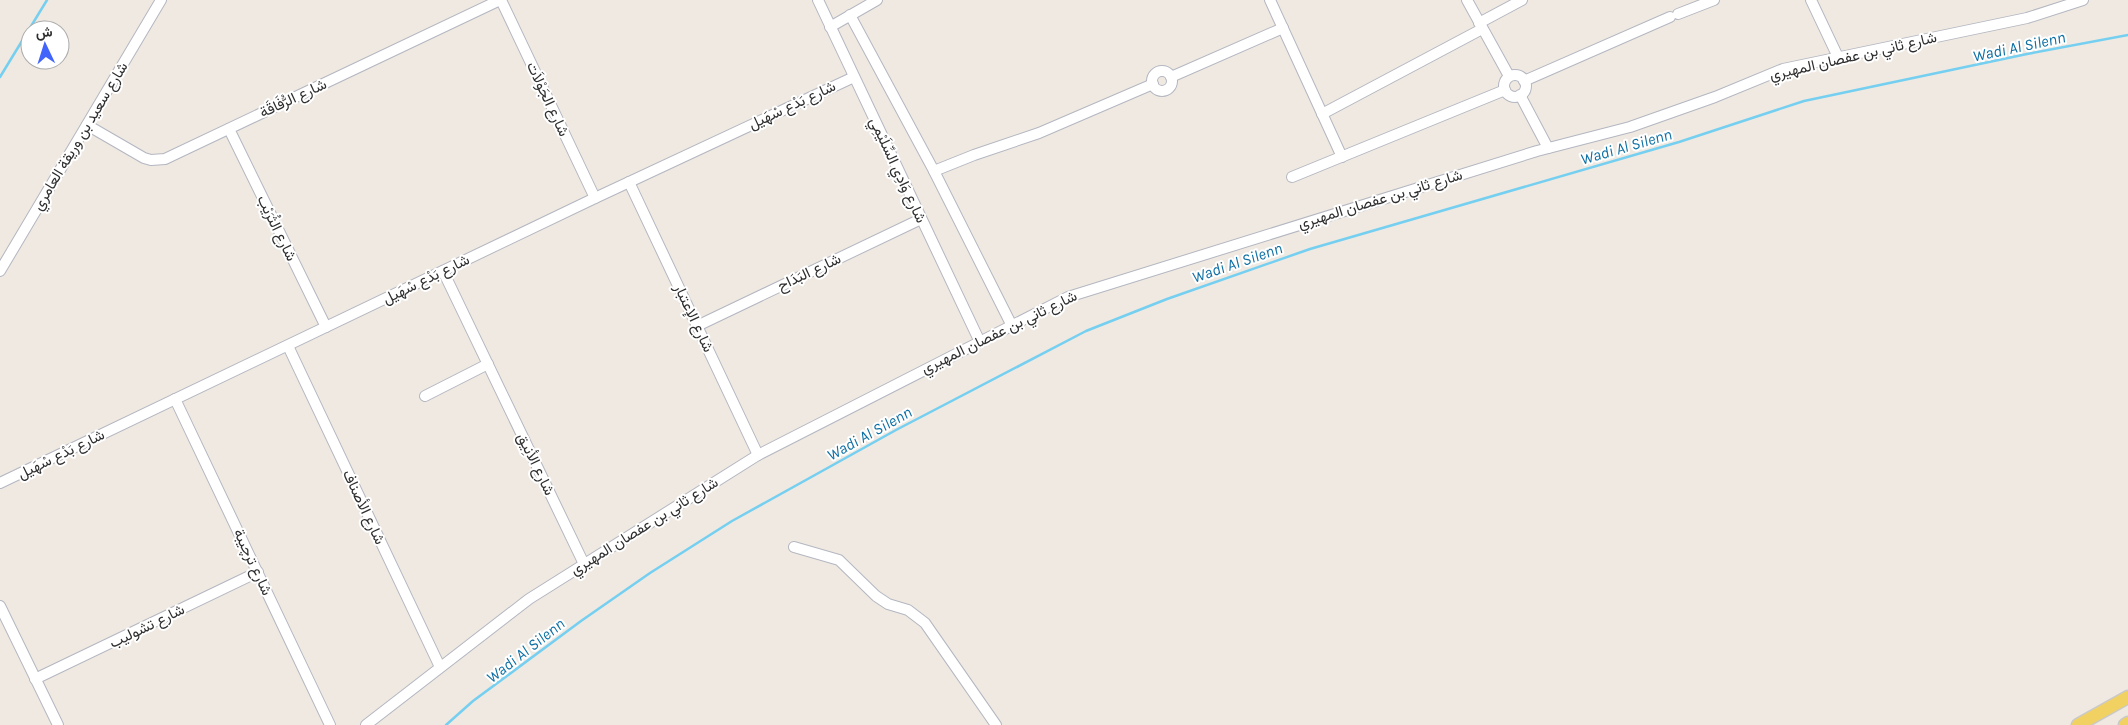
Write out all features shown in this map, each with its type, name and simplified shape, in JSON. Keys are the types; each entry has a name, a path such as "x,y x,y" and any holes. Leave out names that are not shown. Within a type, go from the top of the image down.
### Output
{"main road":[{"path":"2078,725 2128,697"}],"street":[{"name":"شارع سعيد بن وريقة العامري","path":"0,271 161,0"},
{"name":"شارع الرُّفَاقَة","path":"87,125 144,158 165,159 500,0"},
{"name":"شارع الجَوْلاَت","path":"500,0 594,198"},
{"name":"شارع وَادِي السِّلَيْمِي","path":"818,0 979,340"},
{"path":"830,26 877,0"},
{"path":"1270,0 1342,157"},
{"path":"1467,0 1509,76"},
{"path":"1322,114 1481,26 1522,0"},
{"path":"1524,81 1674,15 1714,0"},
{"path":"1811,0 1838,57"},
{"name":"شارع ثاني بن عفصان المهيري","path":"366,725 521,605 758,455 1052,303 1100,285 1548,148 1630,127 1715,97 1783,68 2027,18 2083,0"},
{"path":"850,15 934,171 1011,324"},
{"path":"934,171 1039,133 1153,84 1158,89 1164,90 1172,84 1171,77 1283,28"},
{"path":"1517,75 1524,81 1525,90 1520,95 1512,96 1505,90 1505,81 1509,76 1517,75"},
{"name":"شارع بَدْع سْهَيل","path":"0,483 594,198 854,77"},
{"path":"1292,177 1505,90"},
{"path":"1520,95 1548,148"},
{"name":"شارع الثُرَيْب","path":"229,129 326,327"},
{"name":"شارع الإعتبار","path":"629,182 758,455"},
{"name":"شارع البَدَاح","path":"697,326 921,219"},
{"name":"شارع الأنِيق","path":"443,271 584,564"},
{"name":"شارع الأصناف","path":"288,346 440,667"},
{"path":"425,396 488,364"},
{"name":"شارع ترچيبة","path":"176,399 330,725"},
{"path":"794,547 839,560 876,596 888,604 908,610 925,623 996,725"},
{"name":"شارع تشوليب","path":"35,679 258,572"},
{"path":"0,606 58,725"}],"waterway":[{"path":"0,77 47,0"},
{"name":"Wadi Al Silenn","path":"446,725 473,701 581,621 650,573 732,521 896,430 1086,331 1167,299 1310,249 1679,142 1804,101 2027,54 2128,35"}]}
